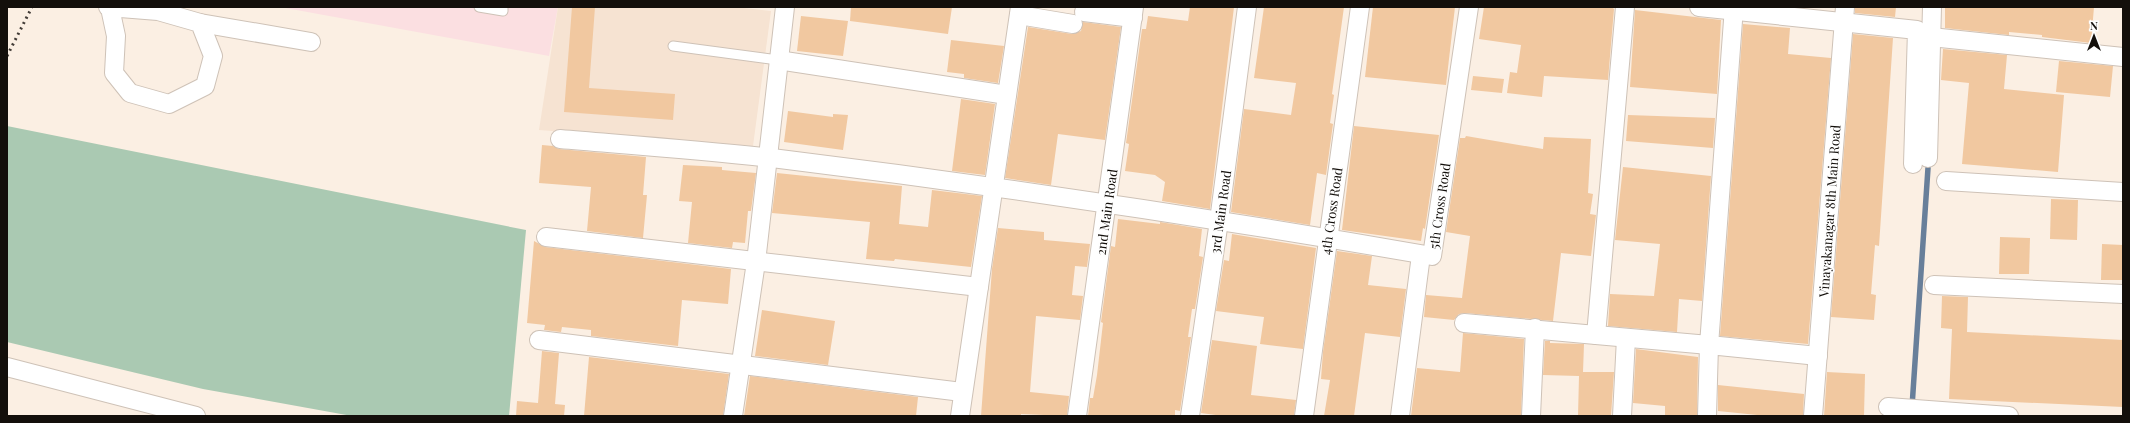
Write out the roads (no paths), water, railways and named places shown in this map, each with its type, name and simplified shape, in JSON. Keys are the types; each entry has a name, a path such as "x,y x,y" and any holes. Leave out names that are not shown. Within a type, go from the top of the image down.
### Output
{"street":[{"path":"200,23 213,56 205,86 169,104 130,93 114,73 116,36 109,7 158,11 200,23 311,42"},
{"path":"733,416 756,262 785,7"},
{"name":"3rd Main Road","path":"1190,416 1219,221 1247,7"},
{"name":"4th Cross Road","path":"1304,416 1327,238 1360,7"},
{"name":"5th Cross Road","path":"1400,416 1421,255 1432,256 1469,7"},
{"path":"1596,335 1625,7"},
{"path":"1699,7 1844,15 1917,30 1920,161 1931,37 1932,7"},
{"path":"1707,416 1709,345 1734,9"},
{"path":"960,416 962,392 979,287 1019,11 1079,18 1134,12"},
{"name":"2nd Main Road","path":"1077,416 1134,12"},
{"name":"Vinayakanagar 8th Main Road","path":"1813,416 1844,15"},
{"path":"1931,37 2123,57"},
{"path":"778,60 1007,95"},
{"path":"560,139 769,158 993,188 1219,221 1421,255"},
{"path":"1946,181 2123,192"},
{"path":"546,237 979,287"},
{"path":"1934,285 2123,294"},
{"path":"1464,323 1535,328 1818,356"},
{"path":"1531,416 1535,328"},
{"path":"1622,416 1626,338"},
{"path":"539,340 962,392"},
{"path":"7,367 196,416"},
{"path":"1888,407 1965,415 2010,416"}],"lane":[{"path":"480,7 503,11 503,7"},
{"path":"673,46 778,60"}],"waterway":[{"path":"1912,407 1928,168"}],"railway":[{"path":"7,56 32,7"}]}
